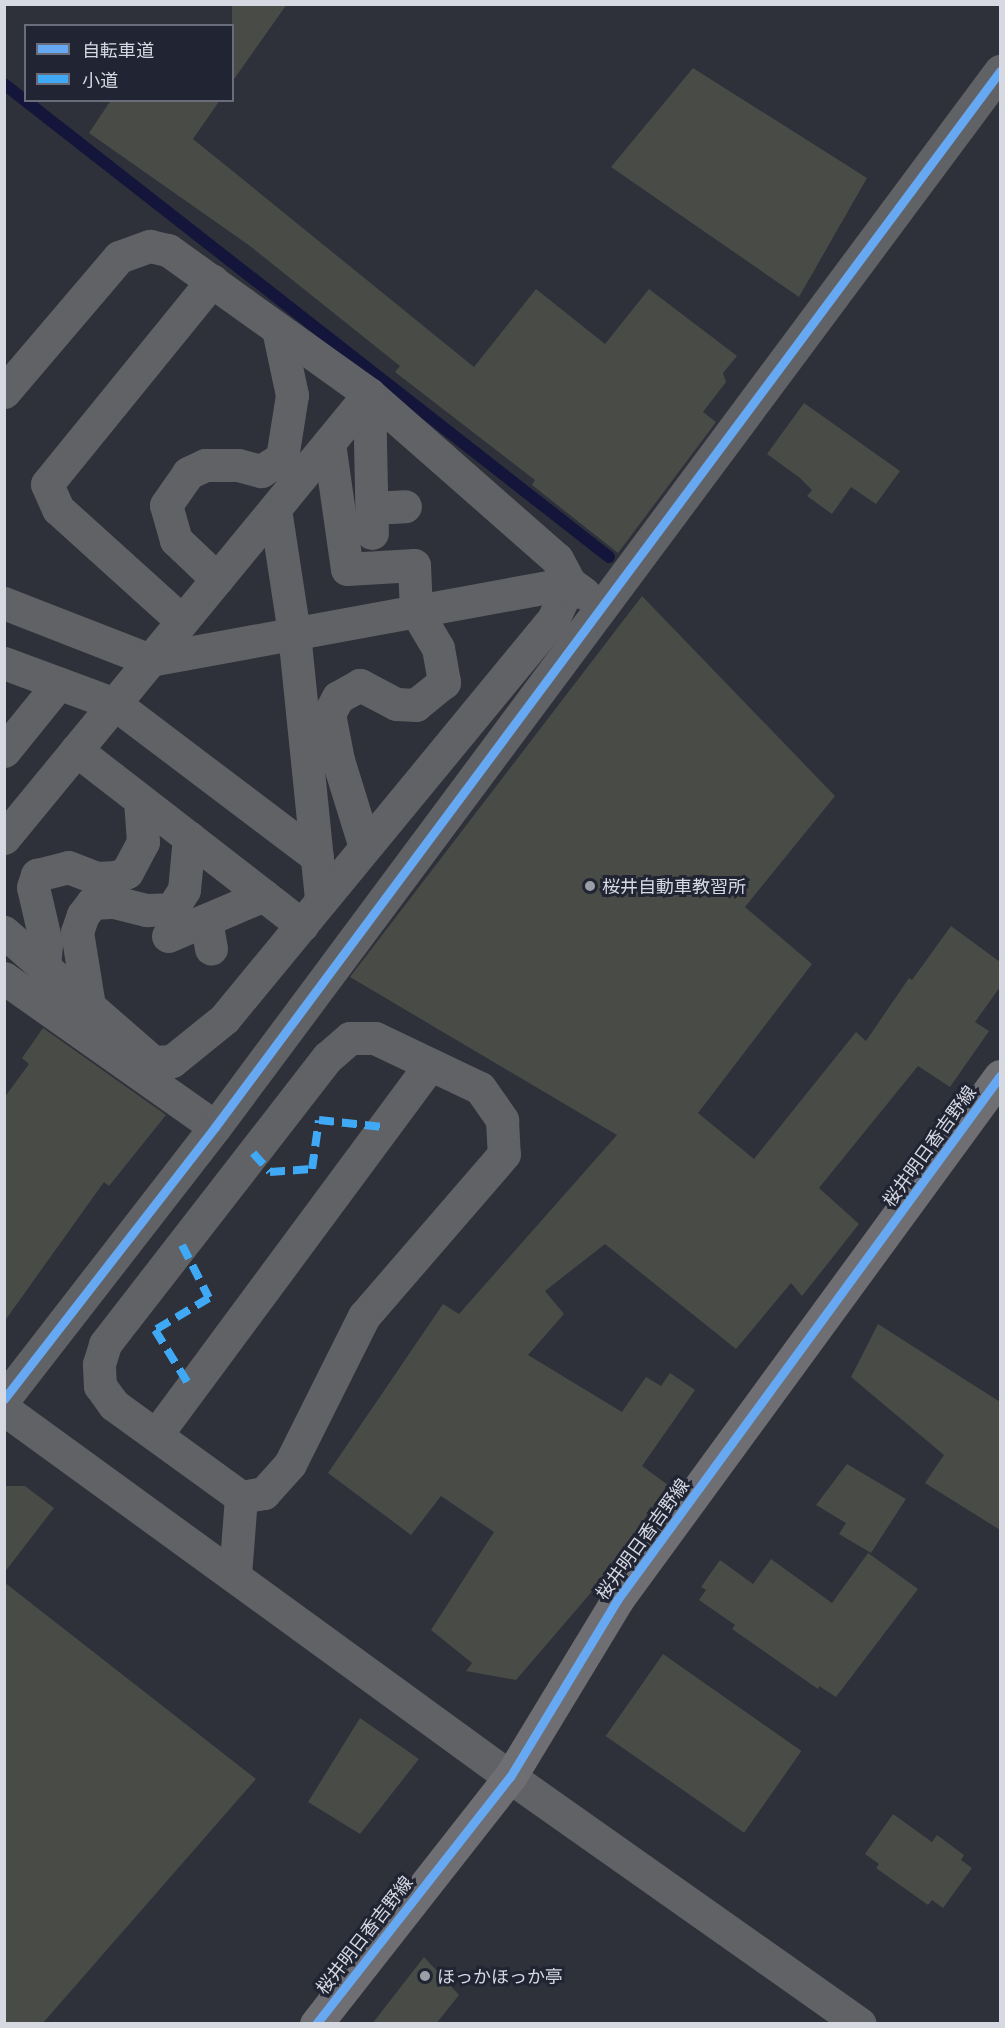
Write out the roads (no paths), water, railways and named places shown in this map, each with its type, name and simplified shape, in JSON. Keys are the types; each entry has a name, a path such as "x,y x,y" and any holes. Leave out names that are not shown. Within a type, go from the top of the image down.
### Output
{"main road":[{"name":"桜井明日香吉野線","path":"316,2024 510,1777 617,1600 1000,1076"}],"street":[{"path":"4,1399 215,1127 1000,71"},
{"path":"4,393 119,257 132,250 150,246 168,250 369,394 557,559 570,583 603,606"},
{"path":"183,621 58,509 47,484 212,281"},
{"path":"218,579 176,540 166,505 188,472 205,465 238,465 261,471 282,458 292,395 278,328"},
{"path":"4,838 369,394"},
{"path":"369,394 372,520 405,506"},
{"path":"329,442 348,569 414,565 416,611 438,648 444,682 416,705 396,705 360,686 338,697 329,714 338,760 365,847"},
{"path":"275,509 294,633 317,857 311,913"},
{"path":"4,603 150,660 570,583"},
{"path":"4,932 153,1062 172,1061 224,1019 554,618 570,583"},
{"path":"4,663 115,704 317,857"},
{"path":"4,751 59,683"},
{"path":"76,750 264,895 311,913"},
{"path":"45,967 46,944 33,887 37,875 68,867 97,878 116,877 127,872 143,842 140,800"},
{"path":"89,1006 77,932 83,915 92,903 126,904 147,910 172,909 184,890 189,837"},
{"path":"168,936 208,934 264,895"},
{"path":"4,978 215,1127"},
{"path":"317,990 328,1057"},
{"path":"350,1038 375,1038 430,1065 480,1088 502,1120 504,1154 364,1316 285,1470 264,1492 241,1497 114,1405 100,1386 99,1364 105,1344 328,1057 350,1038"},
{"path":"156,1435 430,1065"},
{"path":"4,1409 510,1777 860,2024"},
{"path":"235,1575 241,1497"}],"waterway":[{"path":"4,84 24,100"},
{"path":"27,102 609,557"}],"place":[{"name":"桜井自動車教習所","path":"590,886"},
{"name":"ほっかほっか亭","path":"425,1976"}]}
